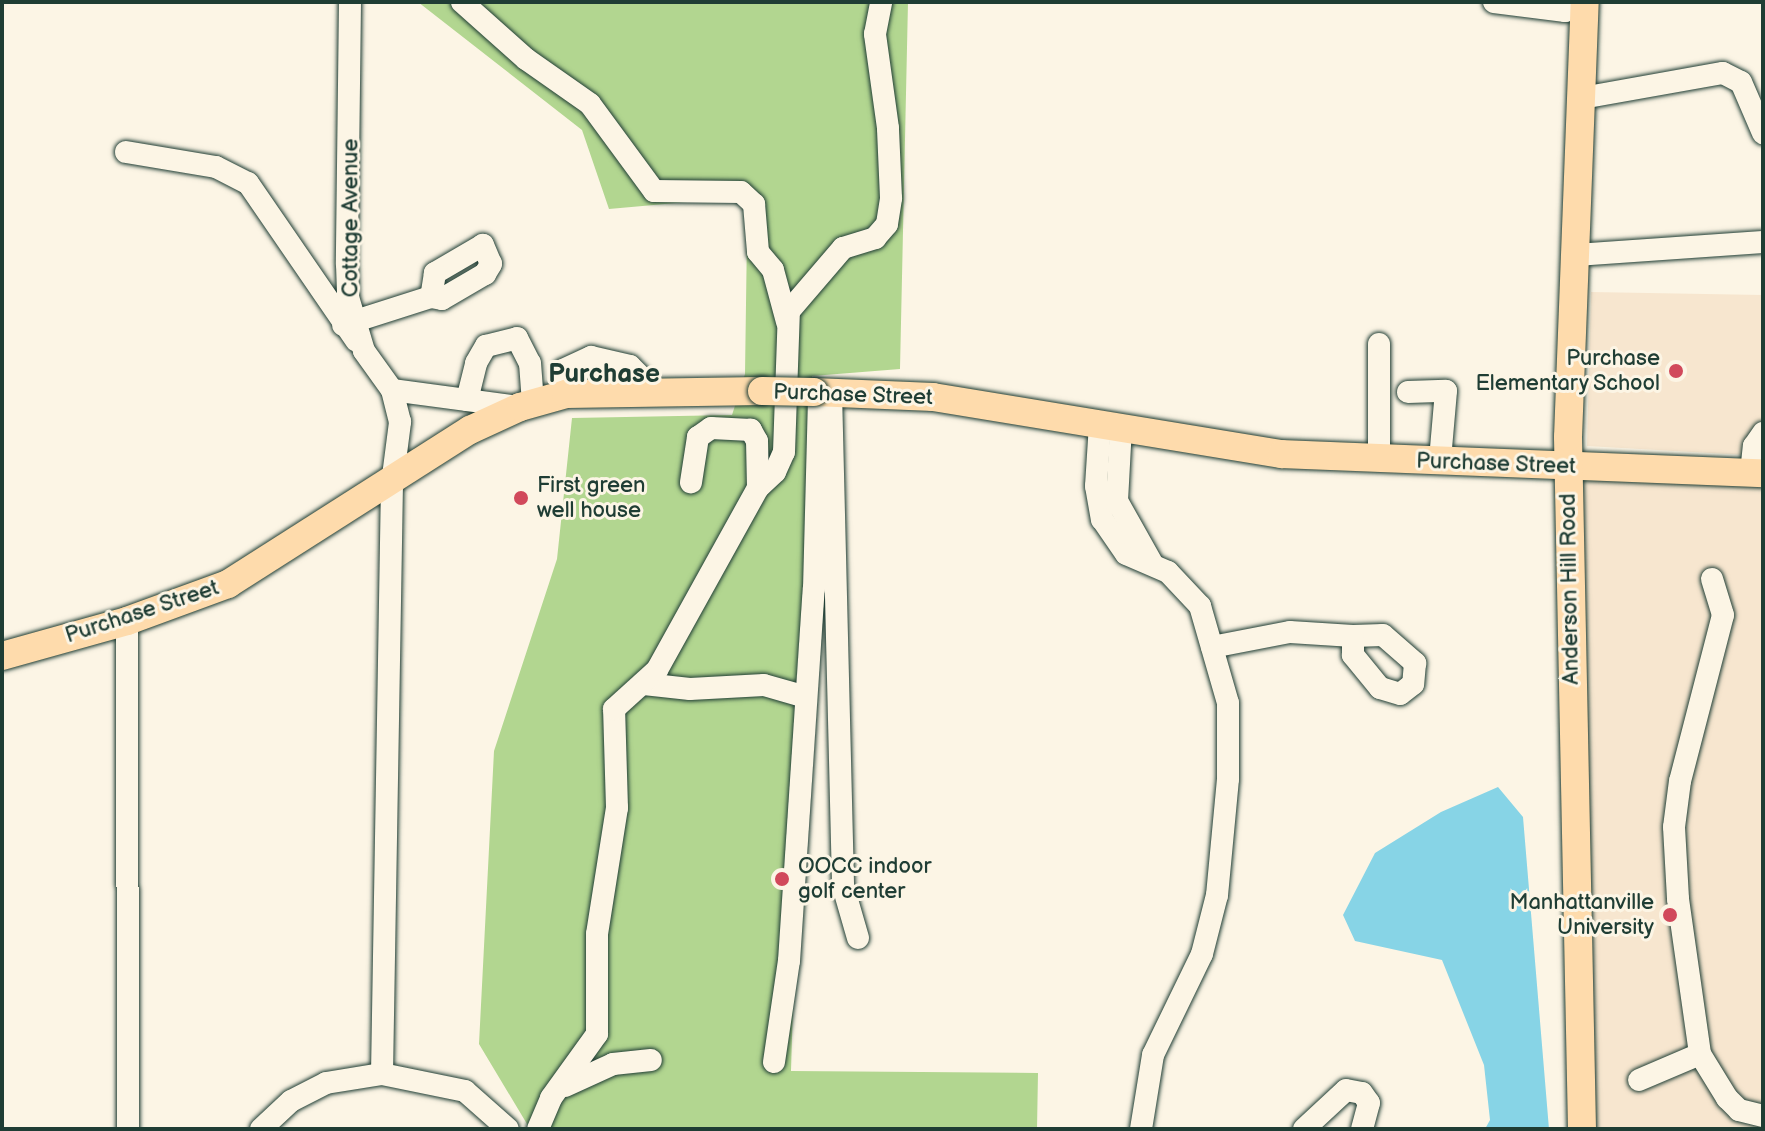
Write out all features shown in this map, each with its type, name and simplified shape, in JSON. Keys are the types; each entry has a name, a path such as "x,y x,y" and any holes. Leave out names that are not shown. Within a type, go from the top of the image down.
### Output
{"main road":[{"name":"Anderson Hill Road","path":"1582,1129 1568,467 1584,2"},
{"name":"Purchase Street","path":"2,656 127,621 228,584 392,484 470,430 526,405 562,395 762,391 933,397 1266,452 1379,460 1757,473"}],"street":[{"name":"Cottage Avenue","path":"349,323 350,2"},
{"path":"462,2 526,59 590,104 654,191 741,192 754,204 758,252 773,270 787,323"},
{"path":"538,1129 597,1034 597,934 617,808 614,709 644,684 663,661 758,488 775,472 784,452 789,311 843,248 875,238 887,224 891,198 888,128 875,34 881,2"},
{"path":"1494,2 1565,11 1584,2"},
{"path":"1582,98 1723,73 1741,82 1763,133"},
{"path":"126,152 216,167 248,183 349,323 364,351 392,390 400,422 392,484 382,1074"},
{"path":"1576,255 1763,242"},
{"path":"349,323 431,297"},
{"path":"392,390 467,400 526,405 530,363 517,338 486,346 476,363 467,400"},
{"path":"1379,344 1379,460"},
{"path":"1408,392 1446,391 1440,460"},
{"path":"822,392 843,886 858,938"},
{"path":"774,1062 789,961 814,589 810,572 822,392"},
{"path":"1110,426 1116,488 1111,514 1126,554 1168,572 1200,606 1228,703 1223,864 1202,954 1153,1055 1141,1129"},
{"path":"691,482 698,437 711,428 733,428 751,430 757,441 758,488"},
{"path":"1757,473 1754,446 1763,433"},
{"path":"1712,579 1723,615 1680,781 1674,827 1678,899 1700,1054 1727,1098 1739,1110 1763,1116"},
{"path":"127,621 128,1119 145,1129"},
{"path":"1212,647 1290,632 1353,636"},
{"path":"644,684 690,689 764,685 798,695"},
{"path":"1639,1080 1700,1054"},
{"path":"561,1088 613,1064 651,1060"},
{"path":"261,1129 291,1101 326,1083 382,1074 465,1091 508,1129"},
{"path":"1304,1129 1346,1090 1362,1093 1369,1103 1362,1129"}],"shaded area":[{"name":"Purchase Elementary School","path":"1591,292 1763,295 1763,456 1587,446"},
{"name":"Manhattanville University","path":"1568,467 1763,473 1763,1129 1582,1129"}],"green space":[{"path":"418,2 908,2 900,369 812,376 791,1071 1038,1073 1037,1129 530,1129 479,1044 494,751 557,559 572,418 732,415 745,374 747,234 743,197 609,209 582,130"}],"water":[{"path":"1498,787 1523,817 1549,1129 1485,1129 1490,1120 1484,1065 1442,960 1355,941 1343,915 1375,853 1441,812"}],"place":[{"name":"Purchase Elementary School","path":"1676,371"},
{"name":"First green well house","path":"521,498"},
{"name":"OOCC indoor golf center","path":"782,879"},
{"name":"Manhattanville University","path":"1670,915"}],"district":[{"name":"Purchase","path":"604,375"}]}
